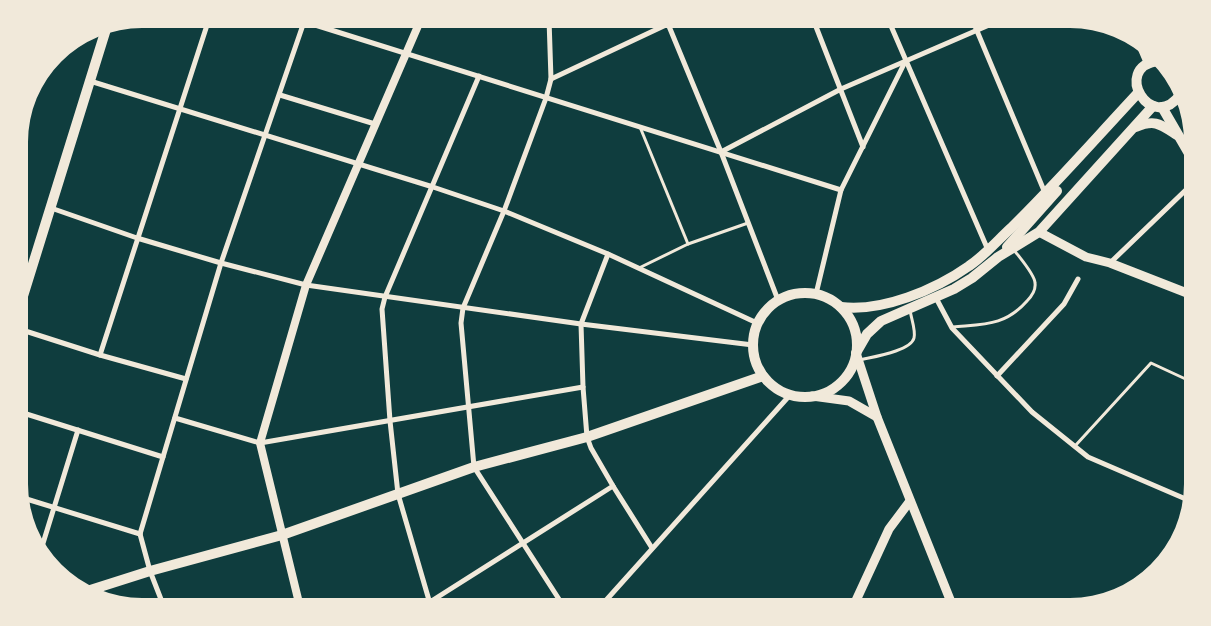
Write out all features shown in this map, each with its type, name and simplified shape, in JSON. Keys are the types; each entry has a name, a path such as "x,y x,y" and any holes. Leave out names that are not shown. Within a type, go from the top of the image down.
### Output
{"main road":[{"path":"28,281 104,34"},
{"path":"1152,63 1140,71 1136,87 1138,93 1147,103 1157,106 1169,105 1176,101"},
{"path":"998,258 1046,199 1138,93"},
{"path":"812,396 828,392 842,382 858,357 867,334 881,321 936,298 972,278 998,258 1039,232 1132,128 1157,106"},
{"path":"1157,106 1184,145"},
{"path":"1132,128 1148,122 1156,122 1179,136"},
{"path":"841,307 866,308 911,295 948,279 970,266 1046,199 1084,159"},
{"path":"1039,232 1086,256 1110,263 1184,292"},
{"path":"877,417 849,401 790,395 771,384 763,376 754,356 752,345 757,323 766,310 778,300 790,295 816,294 829,299 841,307 851,320 856,336 858,357 877,417 949,598"},
{"path":"95,589 282,535 474,467 587,437 763,376"},
{"path":"857,598 889,529 910,501"}],"street":[{"path":"100,355 206,27"},
{"path":"160,598 150,572 140,534 221,263 302,27"},
{"path":"326,27 841,190"},
{"path":"298,598 260,443 306,285 417,27"},
{"path":"549,27 552,79 504,211 463,308 461,322 474,467 558,598"},
{"path":"552,79 657,27"},
{"path":"669,27 721,152 778,300"},
{"path":"816,27 863,147"},
{"path":"891,27 988,250"},
{"path":"976,27 1046,199"},
{"path":"721,152 840,89 984,27"},
{"path":"816,294 841,190 905,62"},
{"path":"428,598 398,494 390,421 382,309 385,297 479,76"},
{"path":"90,81 433,187 504,211 608,254 757,323"},
{"path":"280,95 375,124"},
{"path":"1110,263 1184,192"},
{"path":"51,208 137,238 221,263 306,285 581,324 752,345"},
{"path":"608,254 581,324 587,437 613,486 652,548"},
{"path":"997,376 1064,304 1078,279"},
{"path":"936,298 952,328 1032,412 1088,457 1183,498"},
{"path":"28,332 100,355 186,379"},
{"path":"175,418 260,443 583,387"},
{"path":"608,598 790,395"},
{"path":"28,414 163,457"},
{"path":"43,542 78,430"},
{"path":"439,598 613,486"},
{"path":"28,500 140,534"}],"lane":[{"path":"640,127 688,244"},
{"path":"639,268 688,244 749,223"},
{"path":"952,328 1002,321 1020,309 1033,294 1034,278 1013,248"},
{"path":"858,357 906,348 913,342 915,335 910,310"},
{"path":"1075,446 1151,363 1184,378"}]}
